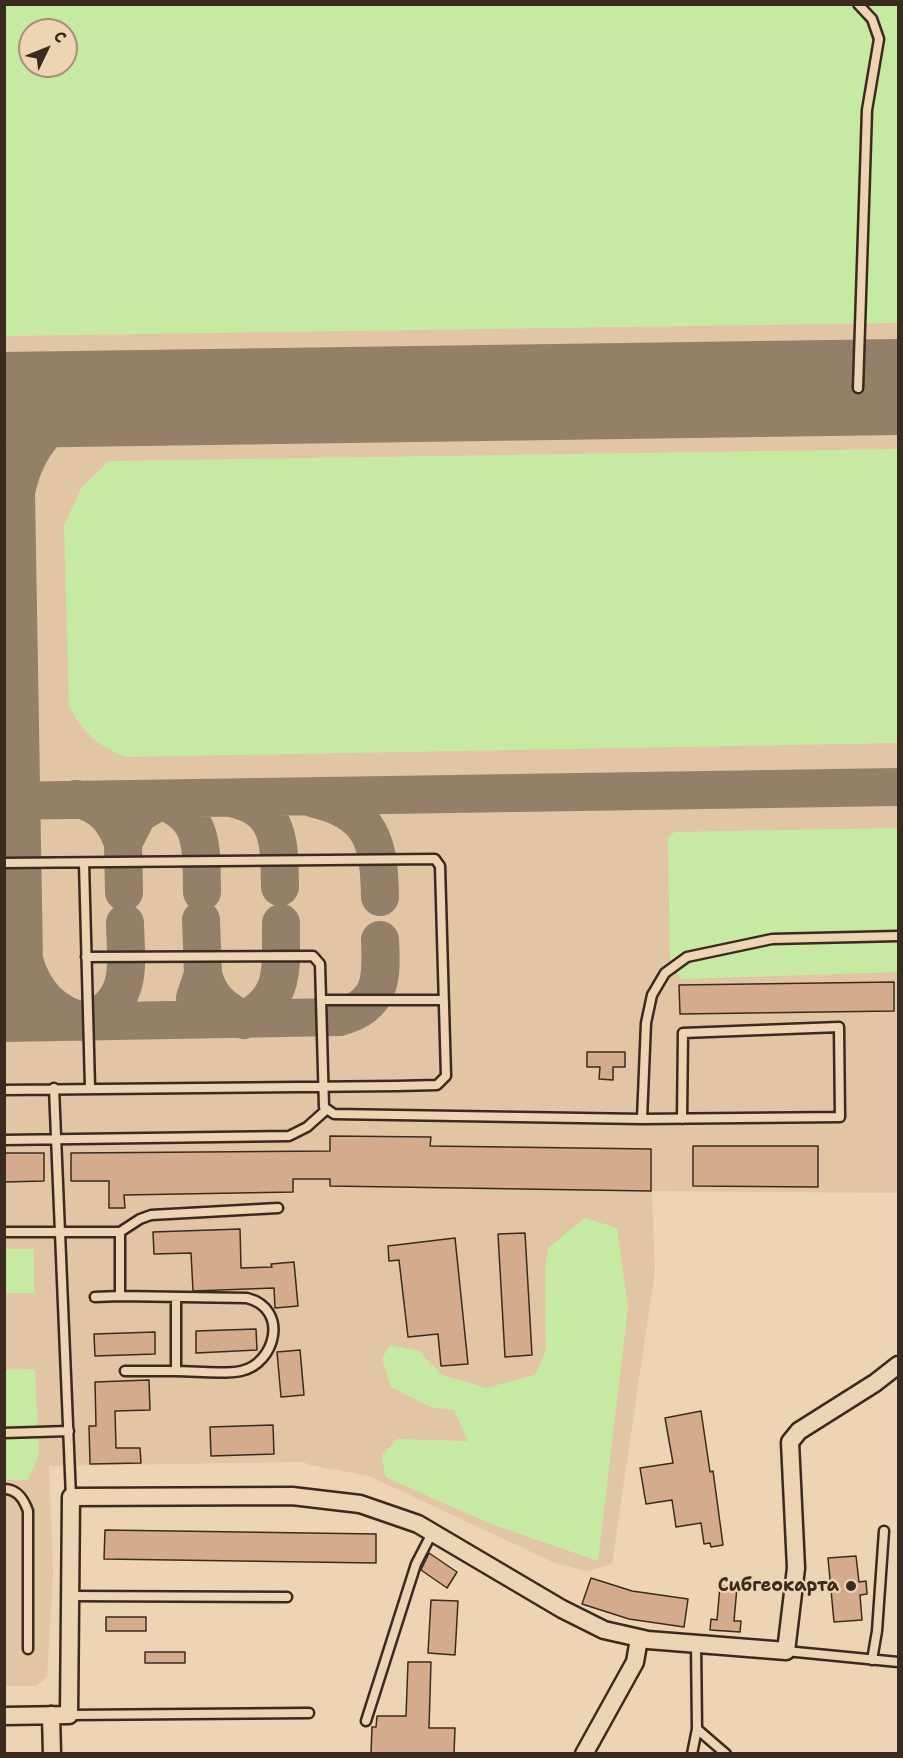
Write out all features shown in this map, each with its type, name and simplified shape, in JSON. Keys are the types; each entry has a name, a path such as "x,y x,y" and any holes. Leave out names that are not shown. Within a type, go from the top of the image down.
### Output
{"street":[{"path":"4,1716 69,1714 71,1497 292,1496 332,1498 389,1512 432,1533 604,1630 639,1639 786,1652 796,1568 790,1442 799,1431 875,1383 898,1365"},
{"path":"584,1754 635,1662 639,1639"},
{"path":"51,1715 52,1754"}],"lane":[{"path":"858,4 872,19 879,39 867,110 858,388"},
{"path":"4,863 435,859 441,866 446,1076 441,1083 323,1087 90,1087 4,1090"},
{"path":"84,863 90,1087"},
{"path":"642,1119 646,1023 652,995 665,973 687,957 772,939 898,936"},
{"path":"86,957 308,954 317,958 320,964 323,1087 326,1110"},
{"path":"322,1000 443,1000"},
{"path":"326,1110 334,1114 642,1119 682,1119 840,1118 839,1027 683,1033 682,1119"},
{"path":"54,1088 71,1497"},
{"path":"4,1140 289,1136 307,1127 326,1110"},
{"path":"4,1232 120,1232 140,1218 151,1215 278,1208"},
{"path":"120,1232 120,1296"},
{"path":"94,1297 247,1298 258,1301 274,1322 274,1337 262,1356 242,1371 125,1371"},
{"path":"176,1297 176,1371"},
{"path":"4,1433 69,1431"},
{"path":"4,1489 18,1493 25,1500 28,1511 28,1649"},
{"path":"872,1660 877,1631 884,1531"},
{"path":"366,1721 416,1564 432,1533"},
{"path":"70,1596 287,1597"},
{"path":"692,1754 697,1729 696,1644"},
{"path":"786,1652 898,1662"},
{"path":"69,1714 309,1713"},
{"path":"697,1729 726,1754"}],"shaded area":[{"path":"4,5 898,5 898,1193 652,1191 655,1270 612,1564 588,1571 557,1564 369,1476 303,1462 49,1466 53,1574 47,1677 36,1686 5,1686"}],"green space":[{"path":"4,5 898,5 898,323 5,336"},
{"path":"898,449 898,743 125,757 92,737 79,723 69,706 64,526 81,488 109,461"},
{"path":"898,828 898,972 681,979 670,961 668,839 674,832"},
{"path":"585,1218 617,1228 628,1307 598,1561 491,1524 385,1477 382,1455 397,1439 468,1441 454,1410 430,1407 391,1387 382,1358 390,1345 419,1351 442,1375 486,1388 535,1375 546,1350 545,1267 548,1248"},
{"path":"5,1249 34,1249 34,1293 5,1293"},
{"path":"35,1369 39,1455 28,1480 5,1480 4,1370"}],"building":[{"path":"894,982 894,1011 680,1014 679,985"},
{"path":"587,1052 625,1052 625,1067 613,1067 613,1080 599,1079 600,1067 587,1067"},
{"path":"330,1136 431,1137 430,1146 651,1149 651,1191 330,1186 330,1179 293,1179 293,1192 124,1195 125,1208 109,1208 109,1181 71,1181 71,1153 330,1151"},
{"path":"693,1146 818,1146 818,1187 693,1186"},
{"path":"4,1153 44,1153 44,1181 4,1182"},
{"path":"240,1229 241,1268 272,1267 271,1264 294,1262 298,1306 275,1308 274,1288 193,1291 191,1253 154,1254 153,1232"},
{"path":"525,1233 532,1355 505,1357 498,1234"},
{"path":"455,1238 468,1364 441,1366 438,1334 408,1337 399,1260 389,1261 388,1246"},
{"path":"256,1329 257,1350 196,1353 196,1331"},
{"path":"155,1332 155,1354 95,1356 94,1334"},
{"path":"300,1350 304,1395 281,1397 277,1352"},
{"path":"149,1380 150,1410 115,1411 116,1448 140,1448 141,1463 90,1464 89,1426 96,1426 95,1382"},
{"path":"701,1411 710,1472 713,1471 723,1545 711,1547 710,1543 704,1544 701,1523 676,1527 672,1500 646,1504 640,1468 673,1463 665,1418"},
{"path":"273,1425 274,1454 211,1456 210,1427"},
{"path":"105,1530 376,1534 376,1563 104,1559"},
{"path":"429,1553 457,1572 447,1588 421,1570"},
{"path":"856,1556 859,1582 866,1581 867,1594 860,1595 862,1620 834,1622 828,1558"},
{"path":"591,1578 632,1591 688,1599 684,1627 629,1619 582,1604"},
{"path":"720,1586 737,1587 734,1621 741,1621 740,1632 710,1630 711,1619 717,1620"},
{"path":"431,1600 458,1601 455,1655 428,1653"},
{"path":"106,1617 146,1617 146,1631 106,1631"},
{"path":"145,1652 185,1652 185,1663 145,1663"},
{"path":"408,1662 431,1662 429,1728 455,1728 454,1754 371,1754 372,1727 376,1727 377,1716 406,1716"}],"taxiway":[{"path":"16,492 27,459 45,432 70,411 102,398"},
{"path":"4,453 10,462 16,492 24,960"},
{"path":"4,801 898,787"},
{"path":"231,798 248,803 269,819 278,843 280,887"},
{"path":"76,799 93,804 106,814 116,827 123,843 138,814 163,799"},
{"path":"155,799 172,805 184,813 192,823 200,847 202,892"},
{"path":"315,799 349,812 369,833 378,861 380,897"},
{"path":"123,843 124,892"},
{"path":"195,998 203,974 201,920"},
{"path":"4,1003 16,989 24,960 39,993 55,1008 76,1019 88,1022 103,1013 120,993 124,981 125,923"},
{"path":"203,974 213,996 229,1012 244,1020 258,1011 275,991 279,979 281,923"},
{"path":"4,1023 339,1017 364,1006 376,989 380,967 380,940"}],"runway":[{"path":"4,400 898,387"}],"place":[{"name":"Сибгеокарта","path":"851,1586"}]}
